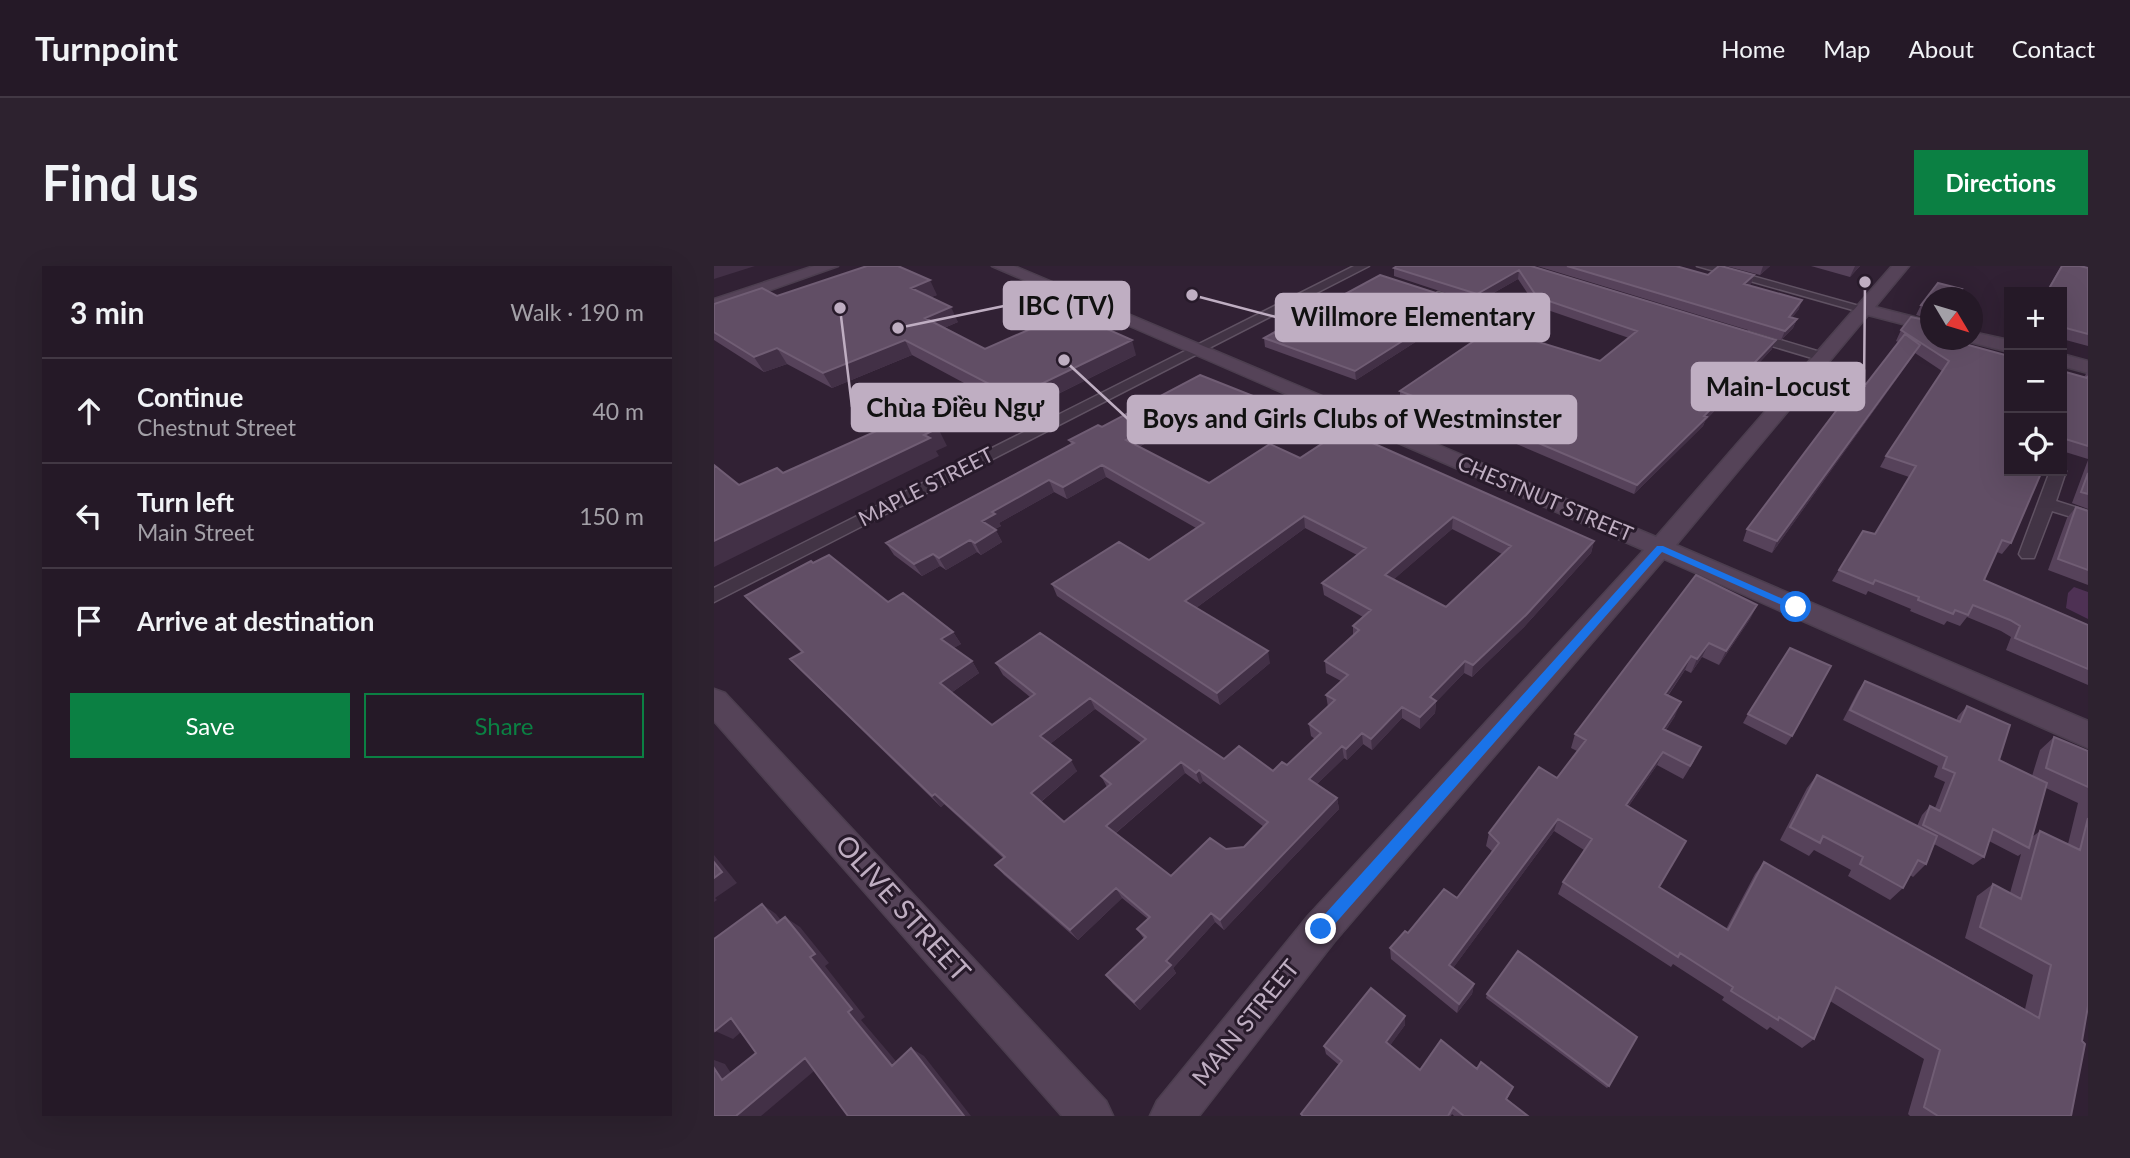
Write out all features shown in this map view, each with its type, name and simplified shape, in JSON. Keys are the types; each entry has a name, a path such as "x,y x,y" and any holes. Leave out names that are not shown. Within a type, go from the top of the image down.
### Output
{"street":[{"path":"714,304 830,266"},
{"name":"CHESTNUT STREET","path":"1000,266 1660,548 2088,735"},
{"path":"1703,266 1920,323"},
{"name":"MAIN STREET","path":"1172,1116 1321,929 1660,548 1901,266"},
{"name":"MAPLE STREET","path":"714,596 1195,351 1365,268"},
{"path":"1420,290 1537,328"},
{"path":"1737,331 1822,357"},
{"path":"1983,340 2004,345"},
{"path":"2067,361 2088,367"},
{"path":"2028,554 2056,476"},
{"path":"2048,504 2088,517"},
{"name":"OLIVE STREET","path":"714,701 1091,1116"}],"shaded area":[{"path":"2074,587 2088,592 2088,619 2066,608 2068,593"}],"building":[{"path":"867,266 898,266 930,280 911,288 951,307 925,318 985,349 1069,312 1132,340 1014,397 905,340 823,373 777,348 754,357 714,332 714,304 762,288 777,296"},
{"path":"1531,266 1776,340 1704,416 1707,417 1637,485 1508,430 1505,433 1400,391 1493,328 1600,361 1637,331 1537,297 1519,270 1477,294 1394,268"},
{"path":"1567,266 1676,266 1708,275 1721,266 1754,275 1744,284 1802,300 1789,317 1797,319 1785,331"},
{"path":"2062,266 2088,268 2088,334 2067,328 2067,287 2050,287"},
{"path":"1380,275 1464,302 1355,371 1264,338"},
{"path":"1938,283 1954,287 1935,287"},
{"path":"1911,317 1920,319 1920,342 1901,330"},
{"path":"1905,334 1920,345 1777,541 1747,529 1858,382 1866,384"},
{"path":"1983,349 2004,355 2004,476 2040,476 2011,543 2002,540 1984,580 2088,625 2088,669 2015,638 2020,626 1973,605 1968,615 1955,610 1953,614 1875,580 1873,584 1839,570 1863,531 1875,534 1916,466 1886,456 1949,361 1932,350"},
{"path":"2067,372 2087,378 2088,376 2088,446 2067,440"},
{"path":"1200,375 1253,396 1213,420 1187,408 1126,440 1209,483 1270,444 1300,458 1343,430 1594,541 1526,615 1473,665 1465,661 1430,697 1436,701 1420,717 1402,707 1371,739 1362,733 1346,749 1342,746 1309,779 1337,798 1220,920 1211,913 1166,961 1171,965 1134,1002 1106,975 1146,937 1137,929 1150,917 1116,888 1070,930 995,865 1005,857 935,794 932,796 790,659 803,652 745,596 811,561 813,563 829,555 888,602 903,593 953,632 941,639 972,661 940,683 992,725 1035,694 996,663 1040,633 1224,759 1239,746 1273,771 1282,762 1287,765 1321,733 1309,724 1335,700 1326,695 1348,675 1325,661 1359,630 1353,626 1371,610 1322,583 1366,548 1304,516 1185,601 1268,651 1217,693 1052,584 1119,542 1149,560 1204,523 1102,465 1063,487 1049,480 992,512 995,514 982,521 996,530 975,543 970,540 939,558 933,554 914,564 886,543 1074,443 1069,440 1098,425 1102,427","holes":["1453,517 1511,546 1446,607 1385,575","1090,698 1146,739 1101,776 1111,784 1064,822 1031,793 1071,760 1040,736","1181,762 1196,773 1199,770 1268,822 1244,847 1226,849 1210,838 1171,876 1106,826"]},
{"path":"914,414 938,428 924,435 930,438 714,541 714,465 739,485 777,468 783,473"},
{"path":"2088,473 2088,494 2081,492"},
{"path":"2076,507 2088,511 2088,570 2058,559"},
{"path":"1696,575 1757,605 1726,651 1709,643 1697,659 1691,656 1665,694 1681,702 1663,729 1701,747 1690,766 1663,752 1626,805 1686,841 1659,887 1728,930 1764,862 2039,1018 2051,965 1980,927 1993,884 2021,899 2040,831 2080,850 2088,818 2088,1006 2082,1041 2085,1044 2071,1116 1938,1116 1924,1107 1940,1050 1836,987 1814,1039 1779,1017 1778,1020 1731,991 1733,987 1680,953 1678,957 1563,882 1592,839 1558,819 1449,965 1474,984 1459,1004 1390,948 1405,931 1408,933 1444,889 1457,898 1499,843 1489,833 1539,767 1557,778 1586,740 1575,734"},
{"path":"1790,648 1831,666 1792,736 1748,714"},
{"path":"1865,681 1960,722 1967,706 2010,725 1999,760 2047,783 2029,848 1993,829 1984,857 1923,825 1930,806 1940,811 1955,773 1943,768 1947,757 1850,710"},
{"path":"2054,737 2088,751 2088,787 2046,768"},
{"path":"1817,775 1937,836 1926,864 1918,860 1903,888 1860,864 1863,857 1823,836 1820,843 1790,827"},
{"path":"714,862 722,872 714,878"},
{"path":"762,904 777,923 785,917 815,954 810,957 852,1009 848,1012 892,1066 911,1048 964,1116 848,1116 805,1058 736,1116 714,1116 714,1068 722,1080 756,1053 731,1018 715,1031 714,1029 714,939"},
{"path":"1518,951 1637,1037 1609,1086 1487,994"},
{"path":"1371,988 1405,1016 1386,1042 1420,1070 1441,1040 1477,1069 1481,1062 1513,1087 1506,1099 1528,1116 1464,1116 1453,1107 1448,1116 1303,1116 1301,1114 1342,1061 1324,1046"}],"place":[{"name":"Main-Locust","path":"1865,282"},
{"name":"Willmore Elementary","path":"1192,295"},
{"name":"Chùa Điều Ngự","path":"840,308"},
{"name":"IBC (TV)","path":"898,328"},
{"name":"Boys and Girls Clubs of Westminster","path":"1064,360"}],"route":[{"path":"1321,929 1660,548 1796,607"}]}
